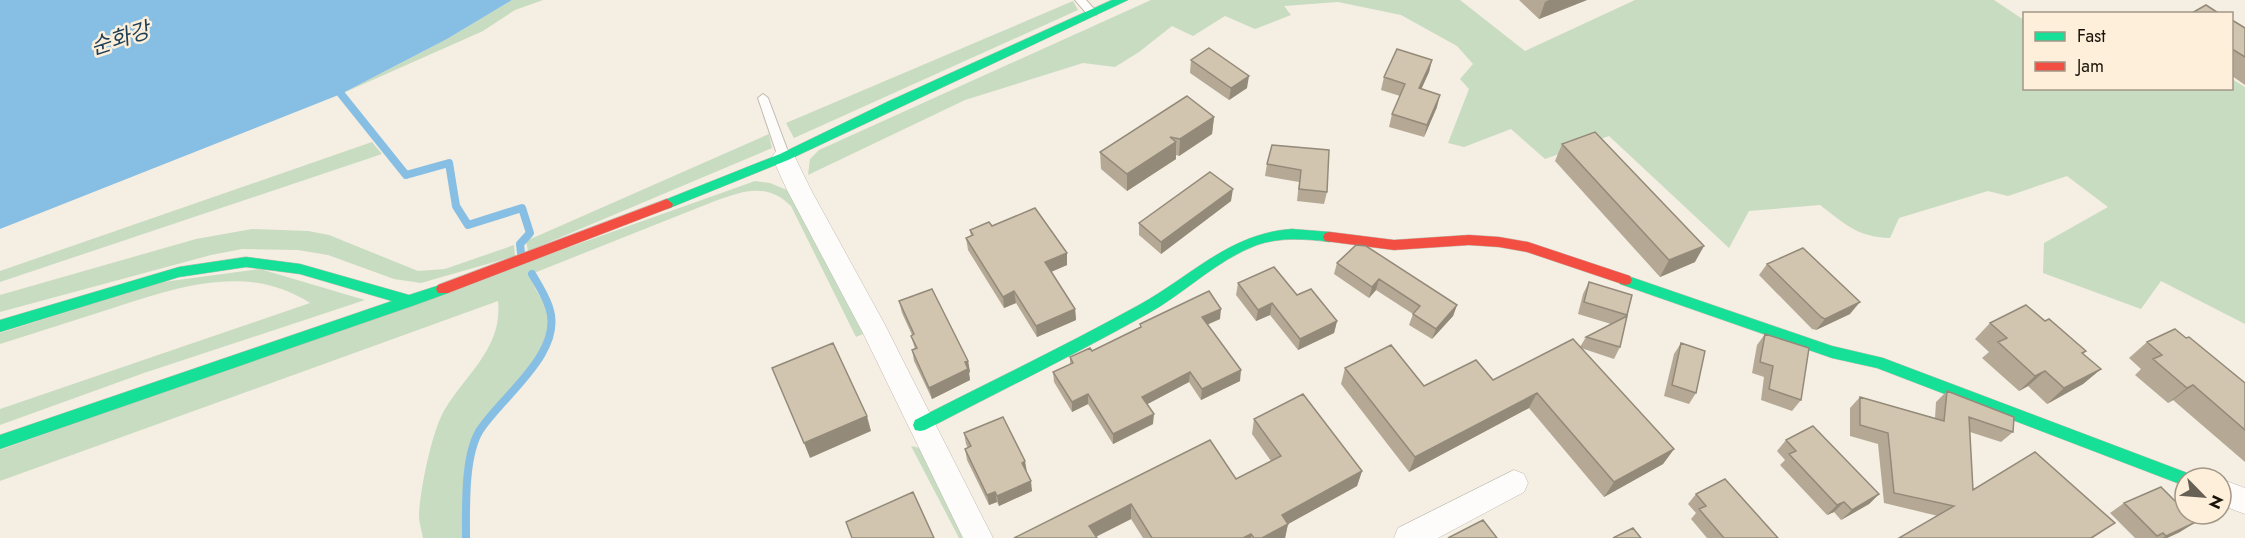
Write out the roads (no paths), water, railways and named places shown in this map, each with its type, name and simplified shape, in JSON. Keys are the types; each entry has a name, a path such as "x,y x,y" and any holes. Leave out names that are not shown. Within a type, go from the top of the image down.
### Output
{"street":[{"path":"0,442 411,301 593,234 784,157 892,104 1122,0"},
{"path":"784,157 978,538"},
{"path":"920,425 1097,335 1170,294 1210,262 1257,240 1290,234 1383,244 1489,240 1528,247 1832,352 1878,362 2173,474"},
{"path":"0,326 178,272 218,264 246,262 300,269 411,301"},
{"path":"1409,538 1514,483"}],"lane":[{"path":"1080,0 1092,13"},
{"path":"763,98 784,157"}],"water":[{"name":"순화강","path":"0,0 512,0 447,39 341,94 0,229"}],"waterway":[{"path":"341,94 406,175 449,163 456,206 468,225 522,208 530,233 520,244 521,253"},
{"path":"466,538 467,482 475,441 490,417 529,373 548,340 552,324 549,307 532,274"}]}
